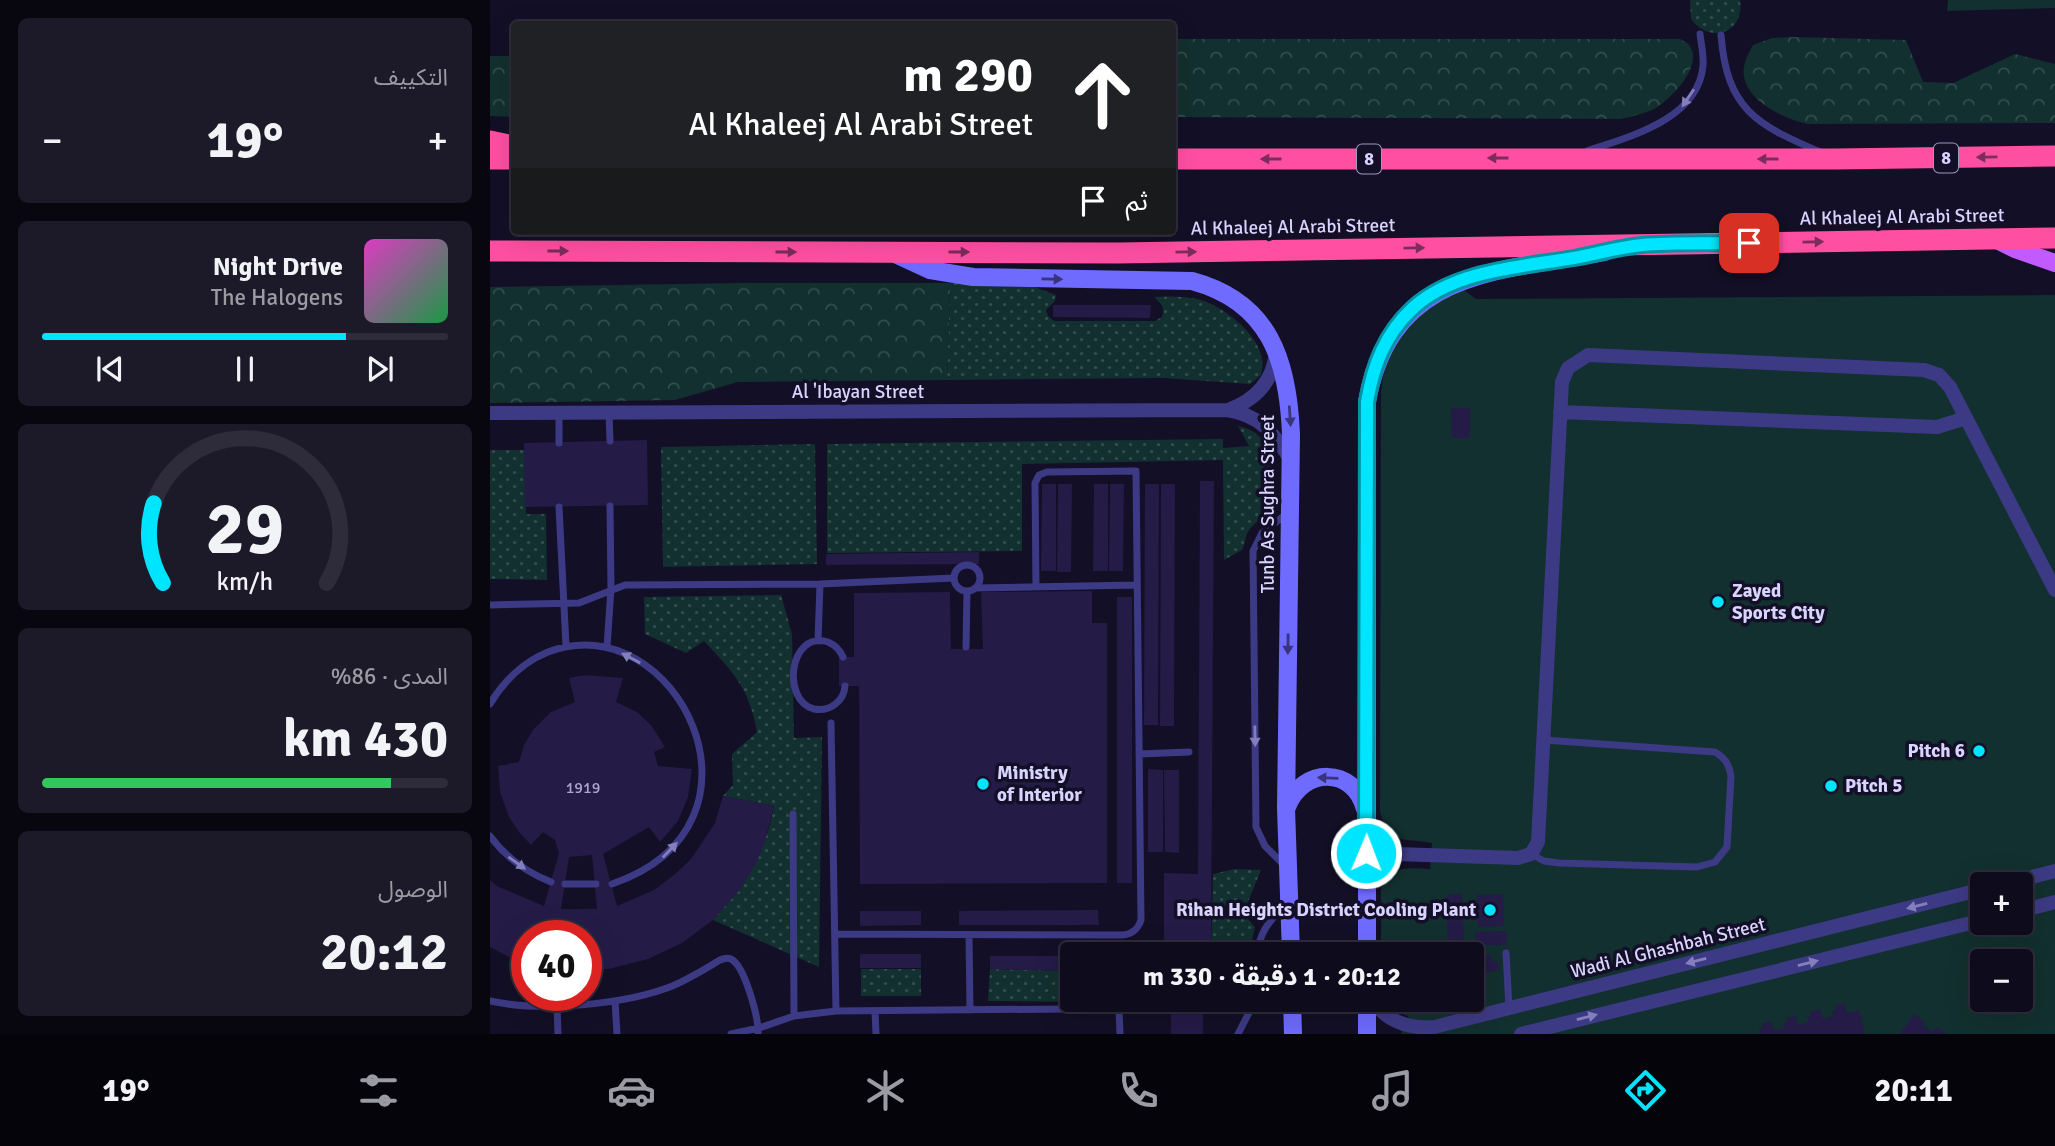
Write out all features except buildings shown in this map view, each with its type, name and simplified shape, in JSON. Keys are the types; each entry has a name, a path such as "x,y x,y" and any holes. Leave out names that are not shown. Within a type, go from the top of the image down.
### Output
{"highway":[{"path":"490,141 511,145"},
{"name":"8","path":"1176,159 1836,159 2055,156"},
{"path":"490,159 511,159"},
{"name":"Al Khaleej Al Arabi Street","path":"490,251 1118,253 2055,238"}],"main road":[{"path":"1992,238 2055,263"}],"street":[{"path":"1367,942 1367,402 1371,375 1381,350 1395,328 1414,308 1436,292 1461,281 1641,245"},
{"name":"Tunb As Sughra Street","path":"891,252 930,270 973,277 1192,281 1219,290 1243,305 1262,325 1276,350 1288,400 1290,512 1286,808 1291,942"},
{"path":"1227,411 1252,398 1262,389 1270,377 1276,350"},
{"path":"1366,853 1518,858 1531,853 1538,842 1562,382 1574,363 1588,355 1924,370 1939,375 1945,380 1966,418 2055,590"},
{"name":"Al 'Ibayan Street","path":"490,413 1227,411 1238,412 1260,421 1277,438 1290,459"},
{"path":"1560,412 1937,427 1966,418"},
{"path":"1286,808 1297,788 1306,781 1328,776 1349,783 1363,801 1366,812"},
{"path":"2033,877 2055,871"},
{"name":"Wadi Al Ghashbah Street","path":"1382,1012 1397,1023 1422,1028 1970,893"},
{"path":"2033,908 2055,902"},
{"path":"1530,1033 1554,1030 1970,923"},
{"path":"1292,1012 1293,1034"},
{"path":"1367,1034 1368,1012"}],"lane":[{"path":"1566,158 1647,130 1680,109 1691,95 1703,68 1700,34"},
{"path":"1721,36 1725,68 1743,107 1798,143 1836,159"},
{"path":"559,412 559,443"},
{"path":"609,412 610,441"},
{"path":"835,934 1123,935 1135,931 1141,920 1136,471 1046,472 1036,478 1037,587"},
{"path":"607,647 611,588 610,506"},
{"path":"559,507 566,646"},
{"path":"1289,871 1265,846 1256,827 1253,551 1262,533 1290,512"},
{"path":"954,578 958,568 963,565 975,567 980,577 976,587"},
{"path":"490,605 587,601 611,588 625,585 820,584 954,578"},
{"path":"954,578 960,589 967,591 976,587 1138,585"},
{"path":"818,641 820,584"},
{"path":"966,647 967,591"},
{"path":"843,657 834,645 818,641 802,648 797,654 794,676 798,697 810,708 826,709 840,700 845,686"},
{"path":"490,705 510,678 544,654 566,646 594,644 607,647 645,666 676,696 688,714 696,735 703,777 699,798 681,837 667,853 651,867 611,884"},
{"path":"831,723 836,1011"},
{"path":"1531,853 1544,861 1559,863 1697,867 1715,862 1727,847 1731,776 1724,758 1715,752 1706,749 1544,740"},
{"path":"1139,754 1189,752"},
{"path":"793,814 794,1016"},
{"path":"490,836 503,853 518,865 551,881"},
{"path":"565,884 596,884"},
{"path":"1259,942 1263,931 1290,897"},
{"path":"970,935 970,1010"},
{"path":"1506,953 1509,1008"},
{"path":"602,1002 668,987 727,958 734,962 750,993 758,1031"},
{"path":"490,1001 511,1004"},
{"path":"615,1001 617,1034"},
{"path":"731,1034 758,1031 794,1016 836,1011 1060,1009"},
{"path":"557,1011 558,1034"},
{"path":"876,1011 876,1034"},
{"path":"1119,1012 1120,1034"},
{"path":"1238,1034 1249,1012"}],"green space":[{"path":"1690,0 1740,0 1737,21 1724,32 1707,32 1691,19"},
{"path":"1948,0 2055,0 2055,8 1947,11"},
{"path":"1772,38 1906,40 1923,82 1953,83 2015,54 2055,64 2055,123 1799,122 1760,102 1747,86 1744,76 1746,60 1753,45"},
{"path":"1176,39 1680,39 1686,42 1693,53 1693,62 1684,81 1654,109 1621,119 1176,117"},
{"path":"490,56 511,56 511,117 490,116"},
{"path":"950,283 1024,283 1056,295 1055,301 1046,310 1054,321 1155,321 1162,317 1163,308 1154,297 1197,299 1217,307 1246,330 1259,349 1261,375 1250,384 1163,378 947,380"},
{"path":"950,283 947,380 738,382 675,400 490,403 490,287"},
{"name":"Zayed Sports City","path":"1463,289 1476,299 2055,295 2055,1034 1401,1034 1408,1016 1397,1012 1484,1012 1484,942 1381,942 1381,889 1384,881 1400,870 1430,869 1432,843 1406,840 1392,835 1383,822 1380,811 1381,392 1392,347 1421,311"},
{"path":"1238,426 1256,434 1266,446 1270,462 1271,499 1267,513 1249,530 1242,550 1224,560 1223,460 1022,464 1022,551 827,553 827,444 1223,439 1223,448 1249,446"},
{"path":"815,444 817,564 663,567 661,447"},
{"path":"490,450 525,450 526,514 546,514 547,580 490,579"},
{"path":"781,595 792,634 794,738 822,737 819,967 713,920 752,868 765,839 774,806 723,796 733,785 732,754 757,732 754,717 739,682 704,641 686,653 645,634 644,597"},
{"path":"1234,869 1261,870 1243,914 1255,927 1252,942 1211,942 1213,874"},
{"path":"861,969 921,969 921,996 861,996"},
{"path":"990,969 1060,971 1060,1002 988,1001"}],"place":[{"name":"Zayed Sports City","path":"1718,602"},
{"name":"Pitch 6","path":"1979,751"},
{"name":"Ministry of Interior","path":"983,784"},
{"name":"Pitch 5","path":"1831,786"},
{"name":"Rihan Heights District Cooling Plant","path":"1490,910"}],"route":[{"path":"1366,853 1367,402 1371,375 1381,350 1395,328 1414,308 1436,292 1461,281 1641,245 1749,243"}]}
